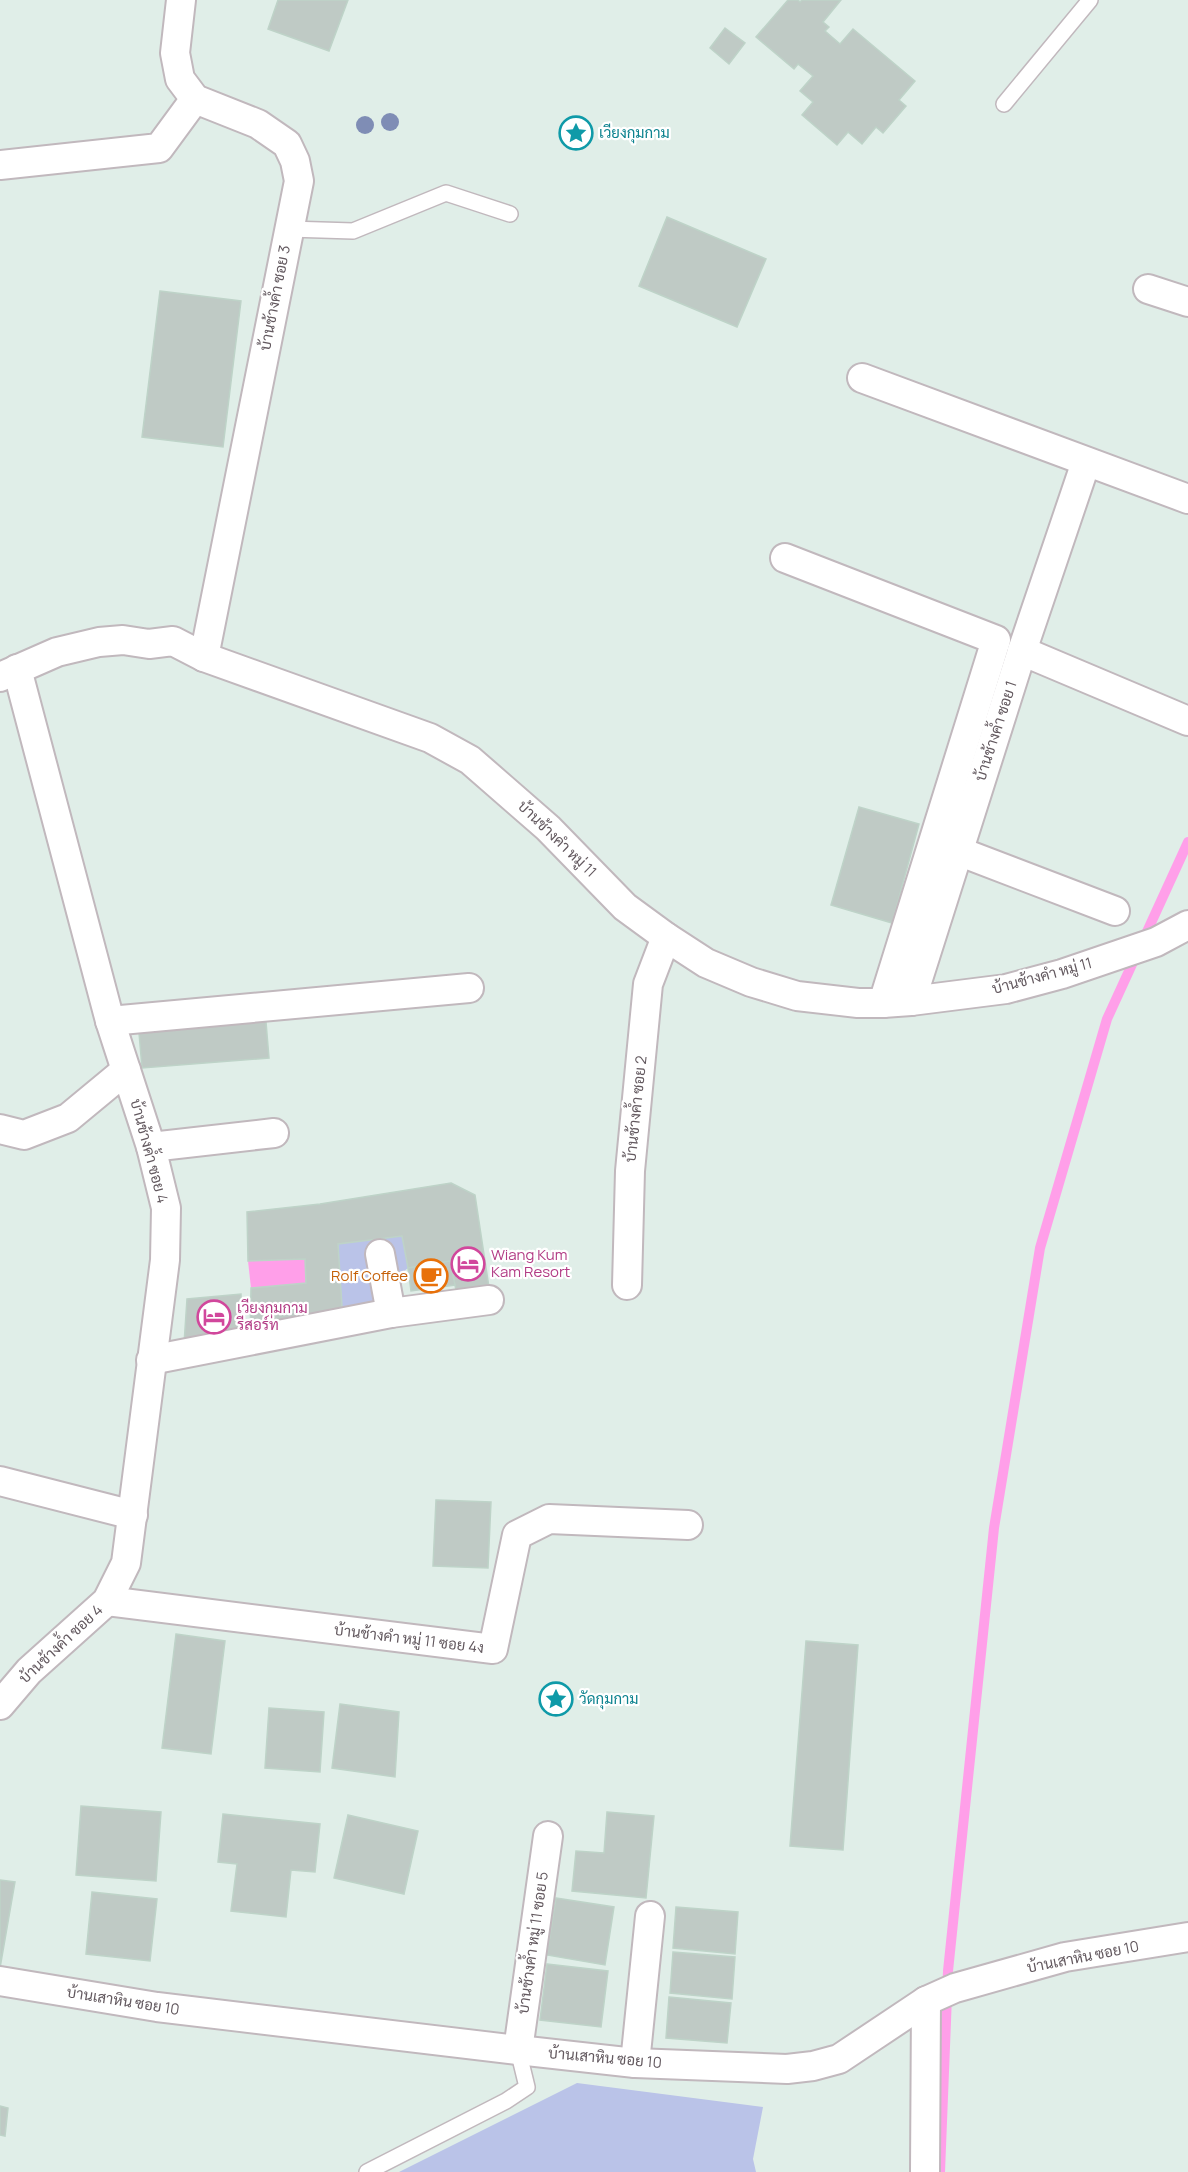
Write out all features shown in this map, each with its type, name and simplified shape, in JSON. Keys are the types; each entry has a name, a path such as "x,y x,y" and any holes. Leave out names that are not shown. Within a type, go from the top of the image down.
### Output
{"street":[{"path":"0,165 159,148 195,99 180,79 175,53 181,0"},
{"name":"บ้านช้างค้ำ ซอย 3","path":"195,99 258,124 287,144 295,161 299,181 204,657"},
{"path":"1148,290 1188,302"},
{"path":"862,378 1188,499"},
{"name":"บ้านช้างค้ำ ซอย 1","path":"897,1002 958,851 1086,462"},
{"path":"785,558 996,640 897,1002"},
{"name":"บ้านช้างคำ หมู่ 11","path":"6,670 57,652 99,642 123,640 149,644 173,641 204,657 430,738 470,760 548,828 625,907 666,937 706,963 751,982 797,996 897,1002 1006,988 1062,974 1156,942 1188,925"},
{"path":"1022,651 1188,722"},
{"name":"บ้านช้างค้ำ ซอย 4","path":"0,1705 29,1671 107,1602 126,1563 165,1260 166,1208 151,1147 110,1021 6,670"},
{"path":"958,851 1115,911"},
{"name":"บ้านช้างค้ำ ซอย 2","path":"627,1285 630,1171 648,984 666,937"},
{"path":"110,1021 469,988"},
{"path":"0,1129 24,1135 68,1118 126,1070"},
{"path":"151,1147 274,1133"},
{"path":"380,1254 391,1313"},
{"path":"151,1360 391,1313 489,1300"},
{"path":"0,1481 133,1515"},
{"name":"บ้านช้างคำ หมู่ 11 ซอย 4ง","path":"107,1602 493,1649 517,1535 549,1519 688,1525"},
{"name":"บ้านช้างค้ำ หมู่ 11 ซอย 5","path":"518,2050 548,1836"},
{"path":"635,2063 650,1916"},
{"name":"บ้านเสาหิน ซอย 10","path":"0,1981 157,2007 518,2050 635,2063 787,2069 813,2066 839,2059 942,1994 1065,1957 1188,1937"},
{"path":"925,2172 942,1994"}],"lane":[{"path":"1004,104 1090,0"},
{"path":"289,229 353,231 446,193 510,214"},
{"path":"367,2172 506,2101 527,2087 518,2050"}],"shaded area":[{"path":"402,1236 408,1268 387,1285 391,1313 343,1322 338,1244"},
{"path":"305,1259 306,1283 251,1288 248,1261"},
{"path":"577,2083 763,2107 753,2159 756,2172 399,2172"}],"building":[{"path":"278,0 348,0 329,51 268,29"},
{"path":"788,0 800,2 802,0 841,0 823,22 829,27 825,31 840,44 853,29 915,81 899,100 906,106 883,133 876,127 862,144 848,132 837,145 802,115 813,102 800,91 813,76 798,64 794,69 756,37"},
{"path":"725,28 745,43 729,64 710,48"},
{"path":"667,217 766,259 737,327 639,286"},
{"path":"160,291 241,301 223,447 142,437"},
{"path":"859,807 919,824 892,923 831,905"},
{"path":"265,1010 269,1058 142,1068 138,1021"},
{"name":"Wiang Kum Kam Resort","path":"451,1183 475,1195 490,1294 458,1300 450,1261 408,1268 402,1236 338,1244 343,1322 250,1339 251,1288 306,1283 305,1259 248,1261 247,1212 320,1204"},
{"name":"Rolf Coffee","path":"450,1261 455,1285 411,1291 408,1268"},
{"name":"เวียงกุมกาม รีสอร์ท","path":"241,1294 242,1334 184,1344 187,1299"},
{"path":"436,1500 491,1502 488,1568 433,1566"},
{"path":"176,1634 225,1641 211,1754 162,1748"},
{"path":"806,1641 858,1645 843,1850 790,1846"},
{"path":"340,1704 399,1712 395,1777 332,1768"},
{"path":"269,1708 324,1712 320,1772 265,1768"},
{"path":"81,1806 161,1812 156,1881 76,1875"},
{"path":"607,1812 654,1816 646,1898 572,1891 576,1851 604,1853"},
{"path":"223,1814 320,1824 315,1872 291,1870 286,1917 231,1911 237,1864 218,1862"},
{"path":"348,1815 418,1831 404,1894 334,1878"},
{"path":"0,1880 15,1882 0,1968"},
{"path":"92,1892 157,1899 150,1961 86,1954"},
{"path":"556,1898 614,1907 605,1965 547,1955"},
{"path":"676,1907 738,1912 735,1954 673,1948"},
{"path":"673,1952 735,1957 732,1999 670,1993"},
{"path":"547,1964 608,1971 601,2027 540,2020"},
{"path":"669,1997 731,2003 727,2043 666,2038"},
{"path":"0,2106 8,2108 5,2136 0,2135"}],"waterway":[{"path":"940,2172 948,1971 994,1528 1040,1248 1107,1019 1188,842"}],"place":[{"name":"เวียงกุมกาม","path":"576,133"},
{"name":"Wiang Kum Kam Resort","path":"468,1264"},
{"name":"Rolf Coffee","path":"431,1276"},
{"name":"เวียงกุมกาม รีสอร์ท","path":"214,1317"},
{"name":"วัดกุมกาม","path":"556,1699"}]}
